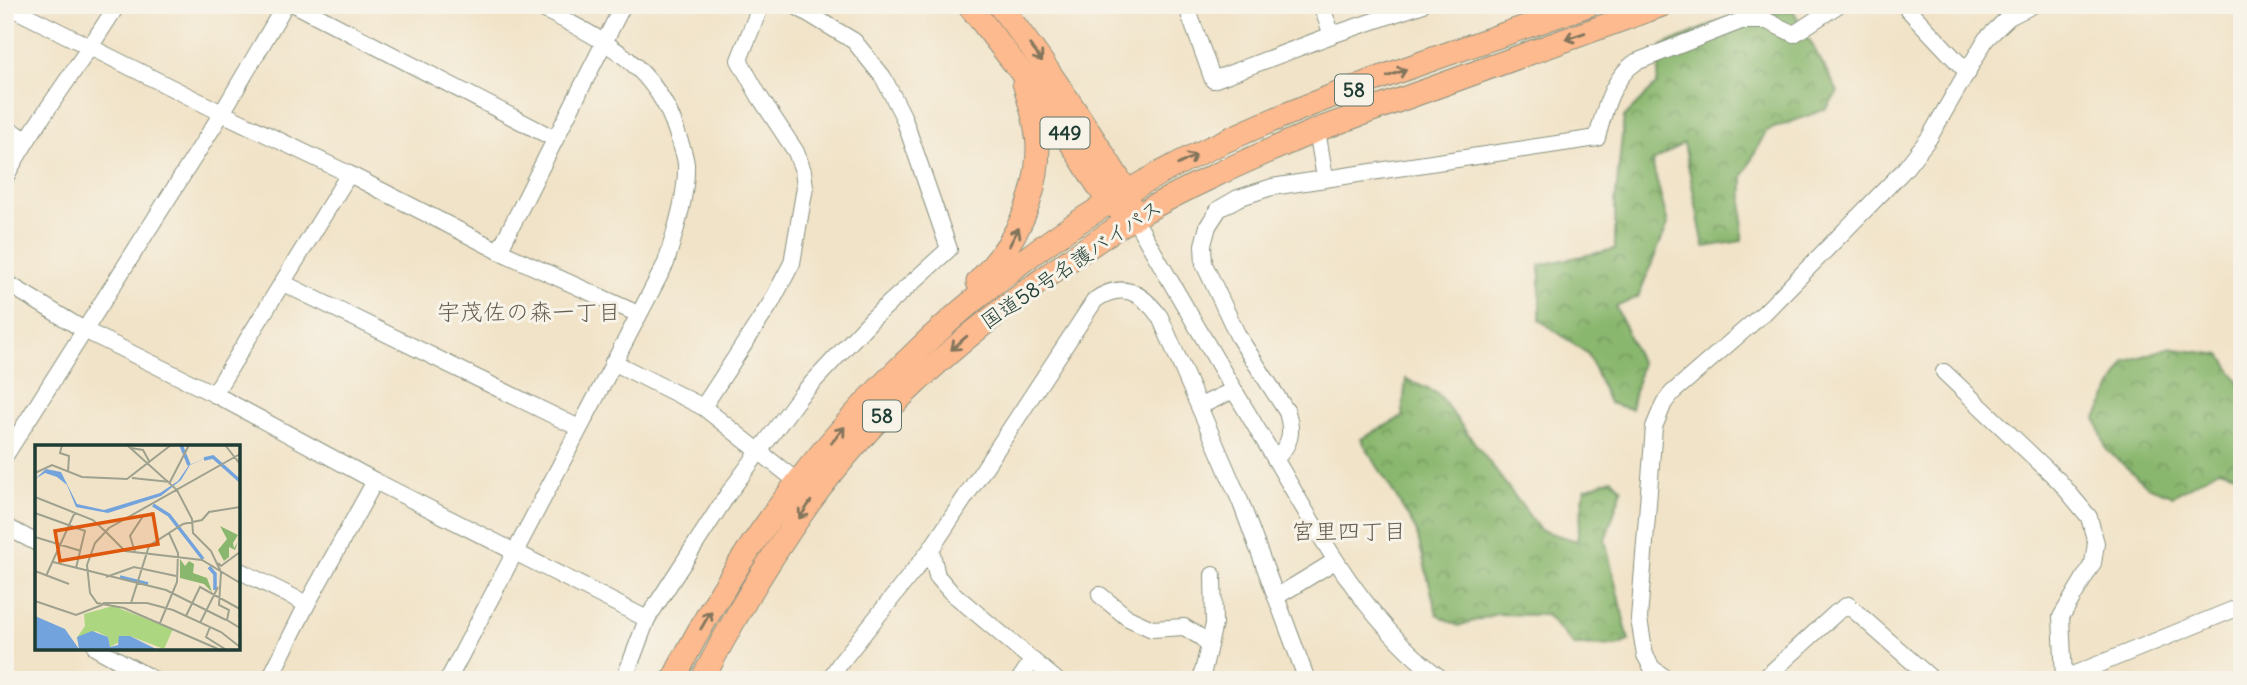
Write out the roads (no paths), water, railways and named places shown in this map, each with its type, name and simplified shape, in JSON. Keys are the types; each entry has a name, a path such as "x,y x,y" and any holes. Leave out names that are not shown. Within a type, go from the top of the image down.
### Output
{"highway":[{"name":"449","path":"969,5 1134,218"},
{"name":"449","path":"999,5 1052,75 1118,198"},
{"name":"国道58号名護バイパス","path":"673,680 726,587 760,535 849,421 888,379 961,312 1031,255 1118,198 1207,149 1298,110 1588,5"},
{"name":"国道58号名護バイパス","path":"702,680 748,596 810,502 885,413 975,329 1068,261 1134,218 1228,169 1317,130 1662,5"},
{"path":"961,312 972,288 1009,247 1023,220 1032,190 1038,146 1032,112 1018,66"}],"street":[{"path":"6,5 499,251 638,314"},
{"path":"5,178 26,139 117,5"},
{"path":"5,456 222,113 285,5"},
{"path":"296,5 555,139"},
{"path":"448,680 666,263 679,217 686,162 673,120 643,71 605,41 536,5"},
{"path":"499,251 623,5"},
{"path":"702,407 771,303 792,263 800,224 805,187 800,162 739,60 761,5"},
{"path":"624,680 647,619 728,494 800,396 872,319 949,250 903,116 884,77 854,41 794,5"},
{"path":"1186,5 1213,80 1421,5"},
{"path":"1321,5 1332,35"},
{"path":"1275,459 1291,440 1291,425 1287,412 1238,336 1203,264 1203,244 1208,226 1219,209 1238,198 1272,187 1597,138 1603,115 1623,70 1636,62 1741,21 1767,21 1794,34 1838,5"},
{"path":"1904,5 1968,73"},
{"path":"1668,680 1652,668 1645,655 1639,619 1652,451 1658,415 1672,393 1765,312 1904,170 1929,138 1986,39 2007,11 2033,5"},
{"path":"5,128 26,139"},
{"path":"1317,130 1325,178"},
{"path":"214,394 349,174"},
{"path":"1134,218 1335,561 1379,620 1443,680"},
{"path":"5,282 84,330 214,394 375,481 647,619"},
{"path":"284,283 579,428"},
{"path":"829,680 931,549 1095,300 1108,292 1126,290 1148,300 1160,317 1241,503 1307,680"},
{"path":"613,362 702,407 799,483"},
{"path":"1944,372 2059,481 2089,517 2096,543 2093,563 2061,617 2064,679 2242,606"},
{"path":"1200,405 1234,390"},
{"path":"269,680 307,604 375,481"},
{"path":"5,526 35,541"},
{"path":"931,549 937,576 950,591 1056,680"},
{"path":"1276,597 1335,561"},
{"path":"240,571 307,604"},
{"path":"1201,680 1214,624 1213,575"},
{"path":"1100,595 1128,618 1152,629 1184,627 1208,645"},
{"path":"1763,680 1848,605 1933,680"},
{"path":"100,650 154,680"},
{"path":"1018,680 1032,660"}],"district":[{"name":"宇茂佐の森一丁目","path":"529,311"},
{"name":"宮里四丁目","path":"1349,530"}]}
